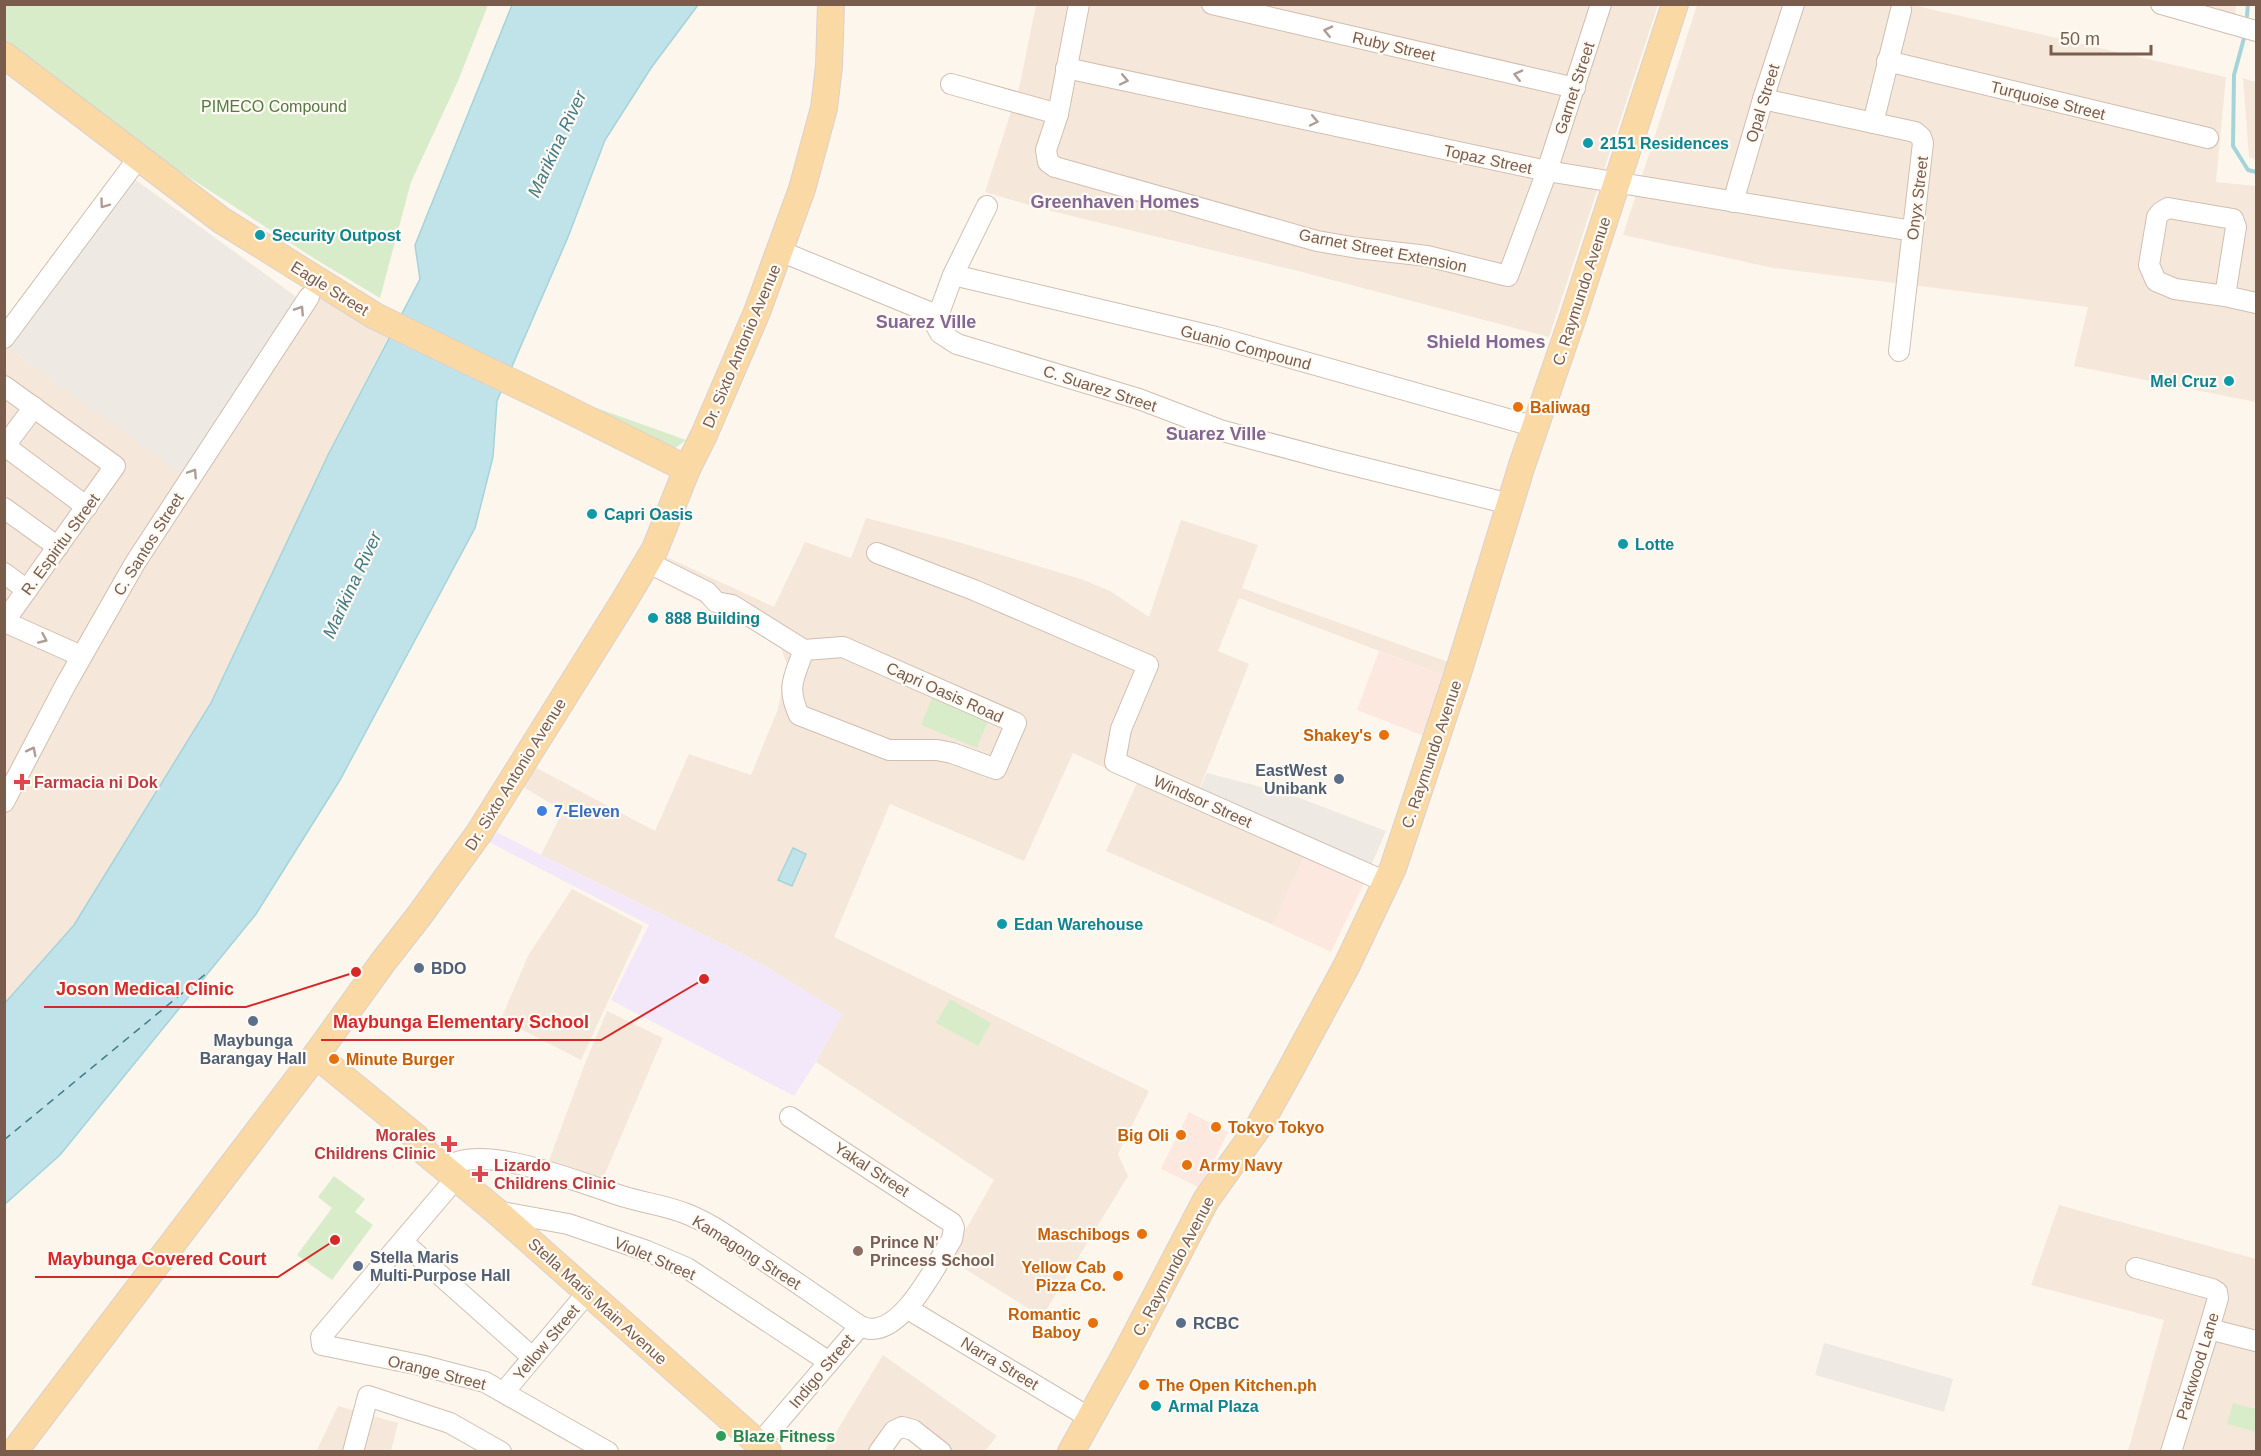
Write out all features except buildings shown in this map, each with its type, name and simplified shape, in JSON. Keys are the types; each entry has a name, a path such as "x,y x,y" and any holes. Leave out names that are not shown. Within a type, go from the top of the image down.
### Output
{"main road":[{"name":"Dr. Sixto Antonio Avenue","path":"14,1452 311,1061 481,831 655,549 687,469 712,438 812,158 824,108 829,66 831,4"},
{"name":"C. Raymundo Avenue","path":"1071,1452 1125,1357 1198,1215 1259,1126 1299,1056 1347,965 1393,868 1675,4"},
{"name":"Eagle Street","path":"4,55 221,220 375,316 687,469"},
{"name":"Stella Maris Main Avenue","path":"311,1061 406,1150 442,1167 496,1211 763,1448"}],"street":[{"path":"951,84 1058,114 1079,4"},
{"name":"Ruby Street","path":"1212,4 1575,88"},
{"name":"Garnet Street","path":"1547,171 1601,4"},
{"name":"Opal Street","path":"1733,202 1794,4"},
{"path":"2162,5 2256,31"},
{"path":"1873,123 1901,10"},
{"name":"Turquoise Street","path":"1887,61 2208,138"},
{"name":"Topaz Street","path":"1066,68 1547,171 1912,231"},
{"name":"Onyx Street","path":"1763,99 1915,132 1921,136 1923,143 1899,351"},
{"name":"Garnet Street Extension","path":"1058,114 1046,150 1048,162 1055,167 1317,241 1427,256 1508,276 1547,171"},
{"path":"4,338 139,157"},
{"path":"934,324 954,275 987,206"},
{"path":"2225,296 2235,222 2233,219 2168,208 2161,212 2157,217 2149,265 2156,281 2175,289 2256,303"},
{"name":"C. Suarez Street","path":"780,251 929,312 940,333 957,344 1139,399 1223,431 1510,504"},
{"name":"Guanio Compound","path":"954,275 1216,338 1536,427"},
{"name":"C. Santos Street","path":"4,802 11,777 135,562 309,297"},
{"path":"4,386 34,407 5,446 87,507"},
{"name":"R. Espiritu Street","path":"5,622 115,466 34,407"},
{"path":"4,508 58,547"},
{"name":"Windsor Street","path":"877,553 974,590 1148,665 1121,729 1115,762 1386,882"},
{"path":"647,562 707,592 721,590 730,597 732,605 804,650"},
{"path":"4,573 27,590"},
{"path":"5,622 81,656"},
{"name":"Capri Oasis Road","path":"843,647 1016,723 996,769 937,750 889,750 799,715 792,699 791,684 804,650 843,647"},
{"name":"Yakal Street","path":"790,1117 952,1223 954,1234 952,1239 908,1309"},
{"name":"Kamagong Street","path":"442,1167 460,1160 500,1161 548,1172 624,1197 687,1214 730,1238 864,1328"},
{"path":"442,1167 403,1242 532,1357"},
{"name":"Violet Street","path":"496,1211 568,1224 647,1251 687,1268 829,1362"},
{"name":"Orange Street","path":"403,1242 321,1337 322,1345 485,1382 608,1452"},
{"name":"Parkwood Lane","path":"2136,1268 2217,1292 2218,1298 2209,1329 2170,1452"},
{"name":"Yellow Street","path":"504,1392 587,1293"},
{"path":"864,1328 881,1328 908,1309"},
{"name":"Narra Street","path":"908,1309 1090,1418"},
{"name":"Indigo Street","path":"763,1448 829,1362 864,1328"},
{"path":"2209,1329 2256,1341"},
{"path":"352,1452 368,1396 450,1423 501,1452"},
{"path":"879,1452 894,1431 902,1427 913,1430 941,1452"}],"shaded area":[{"path":"1036,5 1658,5 1549,337 1302,272 1039,208 985,192 1020,84"},
{"path":"1697,5 1913,5 2226,77 2216,182 2256,186 2256,402 2074,366 2088,307 1773,268 1623,235"},
{"path":"2196,5 2236,5 2235,15"},
{"path":"2243,78 2256,82 2256,160 2249,157"},
{"path":"133,178 298,298 183,476 6,346"},
{"path":"304,289 388,337 328,455 211,703 74,925 5,1003 5,348 6,346 183,475"},
{"path":"866,518 955,541 1081,579 1110,591 1149,617 1181,520 1258,545 1242,588 1451,663 1446,676 1239,598 1218,651 1249,664 1199,790 1311,841 1273,925 1106,851 1137,783 1073,753 1024,861 890,804 834,937 1149,1091 1118,1154 1128,1176 1042,1317 949,1259 994,1180 816,1062 842,1014 753,959 541,855 563,811 517,783 531,765 655,831 689,754 751,775 778,709 787,664 781,648 763,635 648,575 658,553 774,607 805,542 851,558"},
{"path":"1379,651 1444,675 1424,736 1357,710"},
{"path":"1207,773 1289,794 1386,831 1370,868 1199,791"},
{"path":"491,829 753,959 843,1014 794,1096 611,1000 649,925 485,840"},
{"path":"1306,851 1366,879 1331,952 1273,925"},
{"path":"572,889 643,926 581,1060 501,1019 529,954"},
{"path":"607,1011 663,1038 601,1183 548,1163"},
{"path":"1189,1112 1228,1132 1200,1188 1161,1169"},
{"path":"2059,1205 2256,1259 2256,1451 2128,1451 2164,1320 2031,1285"},
{"path":"1824,1343 1953,1379 1944,1412 1815,1375"},
{"path":"883,1355 997,1436 985,1451 928,1451 902,1433 886,1451 824,1452"},
{"path":"338,1406 398,1423 391,1451 316,1452"}],"green space":[{"name":"PIMECO Compound","path":"4,5 488,5 458,81 411,182 380,298 315,259 144,148 5,43"},
{"path":"591,406 686,440 670,452"},
{"path":"934,693 990,716 977,748 921,725"},
{"path":"950,999 991,1023 978,1046 936,1023"},
{"path":"334,1176 365,1199 355,1212 373,1225 332,1280 297,1255 332,1208 318,1197"},
{"path":"2233,1403 2256,1409 2256,1432 2227,1424"}],"water":[{"name":"Marikina River","path":"512,5 698,5 651,68 605,140 568,237 497,401 493,457 475,528 340,780 256,914 60,1155 5,1204 5,1003 74,925 211,703 328,455 420,279 415,245"},
{"path":"793,848 806,854 792,886 778,880"}],"waterway":[{"path":"2247,16 2248,4"},
{"path":"2244,38 2234,75 2233,146 2248,170 2256,172"}],"ferry route":[{"path":"4,1140 208,972"}],"place":[{"name":"2151 Residences","path":"1588,143"},
{"name":"Security Outpost","path":"260,235"},
{"name":"Mel Cruz","path":"2229,381"},
{"name":"Baliwag","path":"1518,407"},
{"name":"Capri Oasis","path":"592,514"},
{"name":"Lotte","path":"1623,544"},
{"name":"888 Building","path":"653,618"},
{"name":"Shakey's","path":"1384,735"},
{"name":"EastWest Unibank","path":"1339,779"},
{"name":"Farmacia ni Dok","path":"22,782"},
{"name":"7-Eleven","path":"542,811"},
{"name":"Edan Warehouse","path":"1002,924"},
{"name":"BDO","path":"419,968"},
{"name":"Joson Medical Clinic","path":"356,972"},
{"name":"Maybunga Elementary School","path":"704,979"},
{"name":"Maybunga Barangay Hall","path":"253,1021"},
{"name":"Minute Burger","path":"334,1059"},
{"name":"Tokyo Tokyo","path":"1216,1127"},
{"name":"Big Oli","path":"1181,1135"},
{"name":"Morales Childrens Clinic","path":"449,1144"},
{"name":"Army Navy","path":"1187,1165"},
{"name":"Lizardo Childrens Clinic","path":"480,1174"},
{"name":"Maschibogs","path":"1142,1234"},
{"name":"Maybunga Covered Court","path":"335,1240"},
{"name":"Prince N' Princess School","path":"858,1251"},
{"name":"Stella Maris Multi-Purpose Hall","path":"358,1266"},
{"name":"Yellow Cab Pizza Co.","path":"1118,1276"},
{"name":"Romantic Baboy","path":"1093,1323"},
{"name":"RCBC","path":"1181,1323"},
{"name":"The Open Kitchen.ph","path":"1144,1385"},
{"name":"Armal Plaza","path":"1156,1406"},
{"name":"Blaze Fitness","path":"721,1436"}],"district":[{"name":"Greenhaven Homes","path":"1115,202"},
{"name":"Suarez Ville","path":"926,322"},
{"name":"Shield Homes","path":"1486,342"},
{"name":"Suarez Ville","path":"1216,434"}]}
